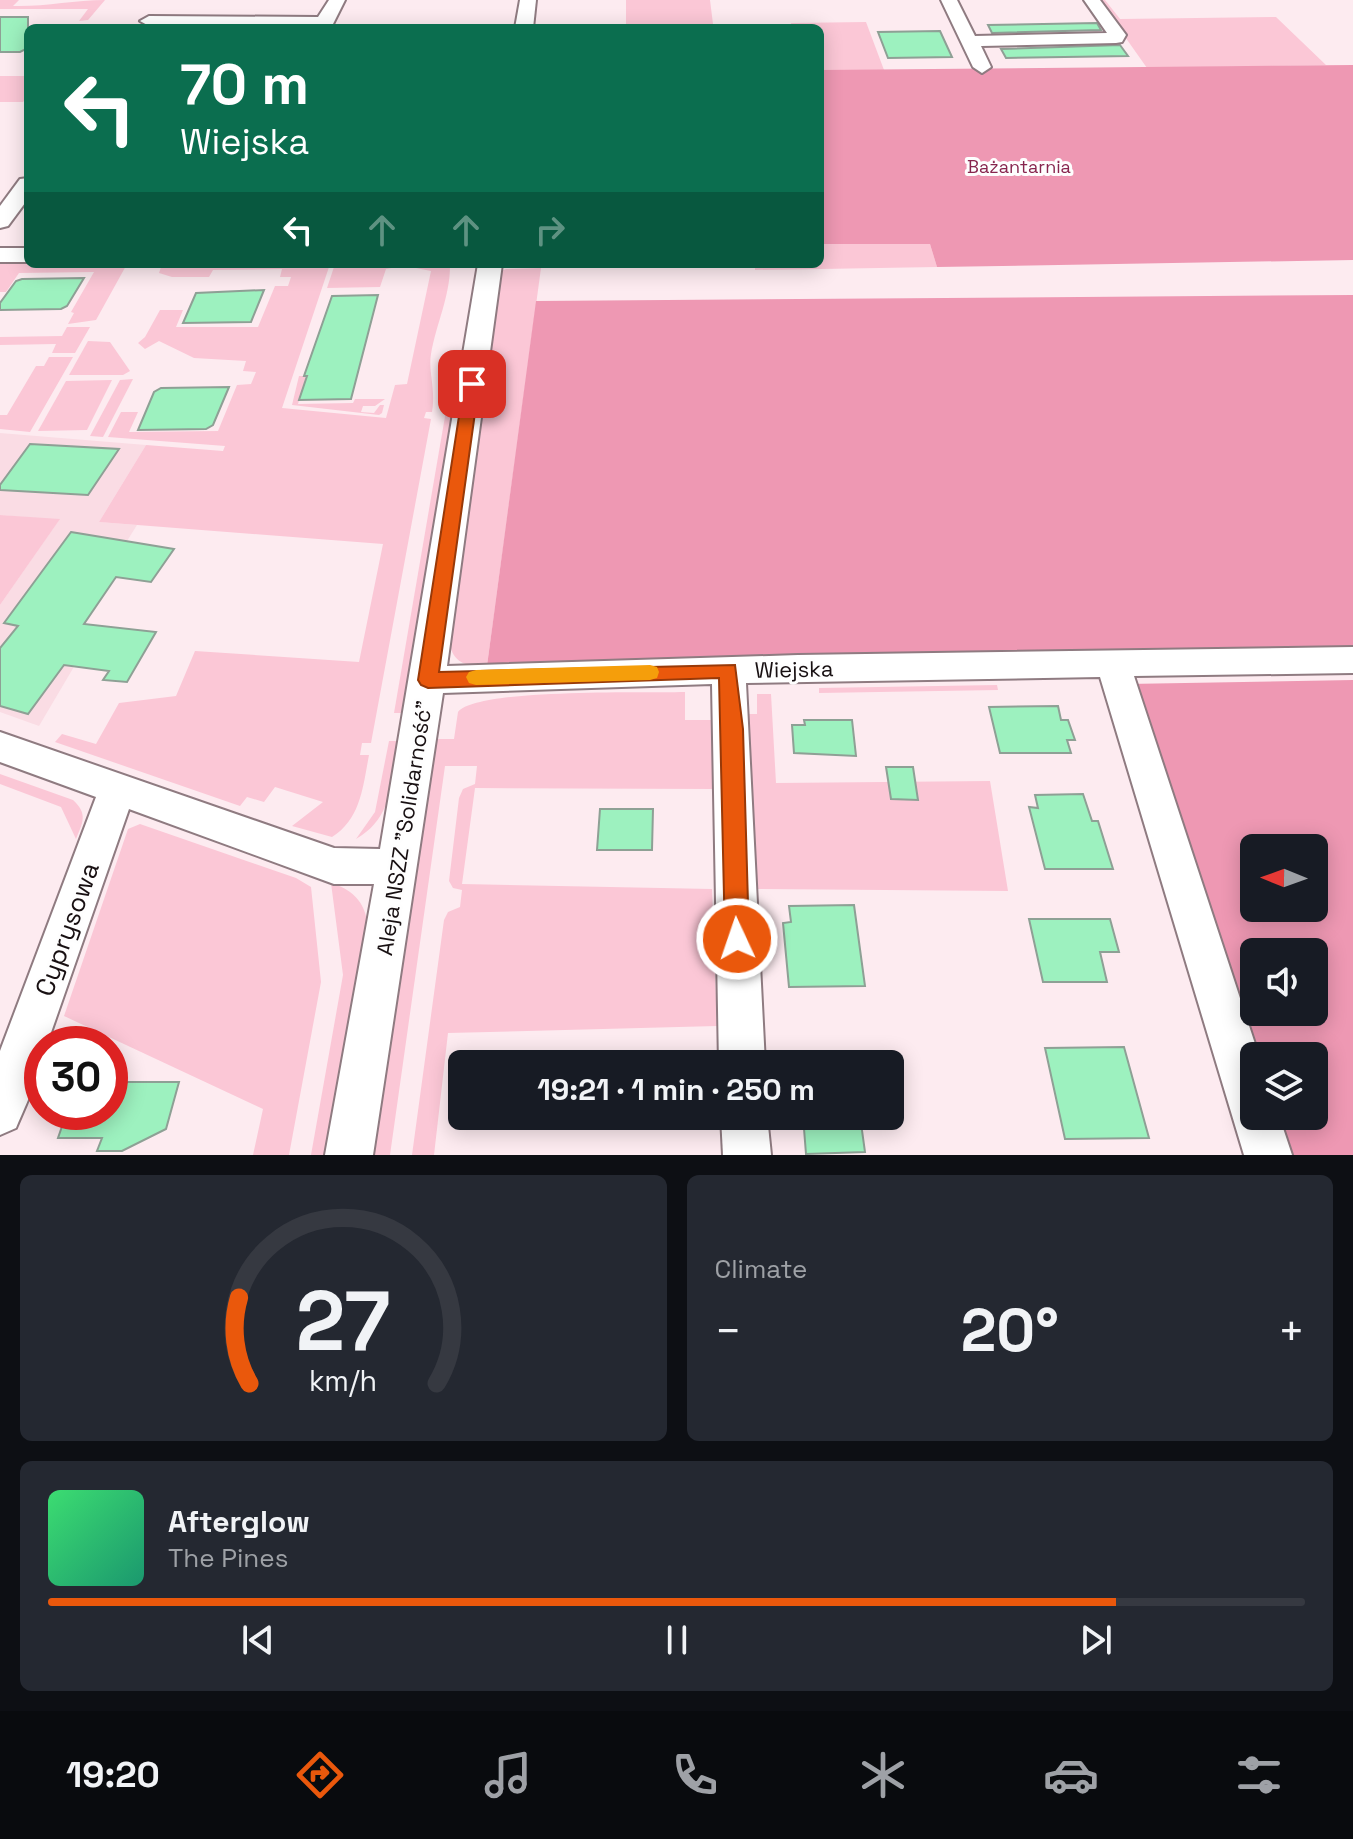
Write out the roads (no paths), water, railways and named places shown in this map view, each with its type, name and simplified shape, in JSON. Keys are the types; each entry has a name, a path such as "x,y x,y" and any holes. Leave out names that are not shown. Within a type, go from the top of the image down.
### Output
{"street":[{"path":"147,24 165,0"},
{"path":"147,24 318,22 327,20 337,0"},
{"path":"525,24 528,0"},
{"path":"949,0 982,67"},
{"path":"970,41 1116,38 1117,35 1092,0"},
{"path":"0,221 24,189"},
{"path":"0,255 24,255"},
{"name":"Aleja NSZZ \"Solidarność\"","path":"349,1155 428,680 489,268"},
{"name":"Wiejska","path":"428,680 728,670 1353,660"},
{"path":"1113,664 1240,1066"},
{"path":"728,670 742,1050"},
{"path":"0,747 334,866 397,867"},
{"name":"Cyprysowa","path":"4,1087 117,790"},
{"path":"745,1130 747,1155"},
{"path":"1260,1130 1268,1155"}],"park label":[{"name":"Bażantarnia","path":"1019,167"}]}
